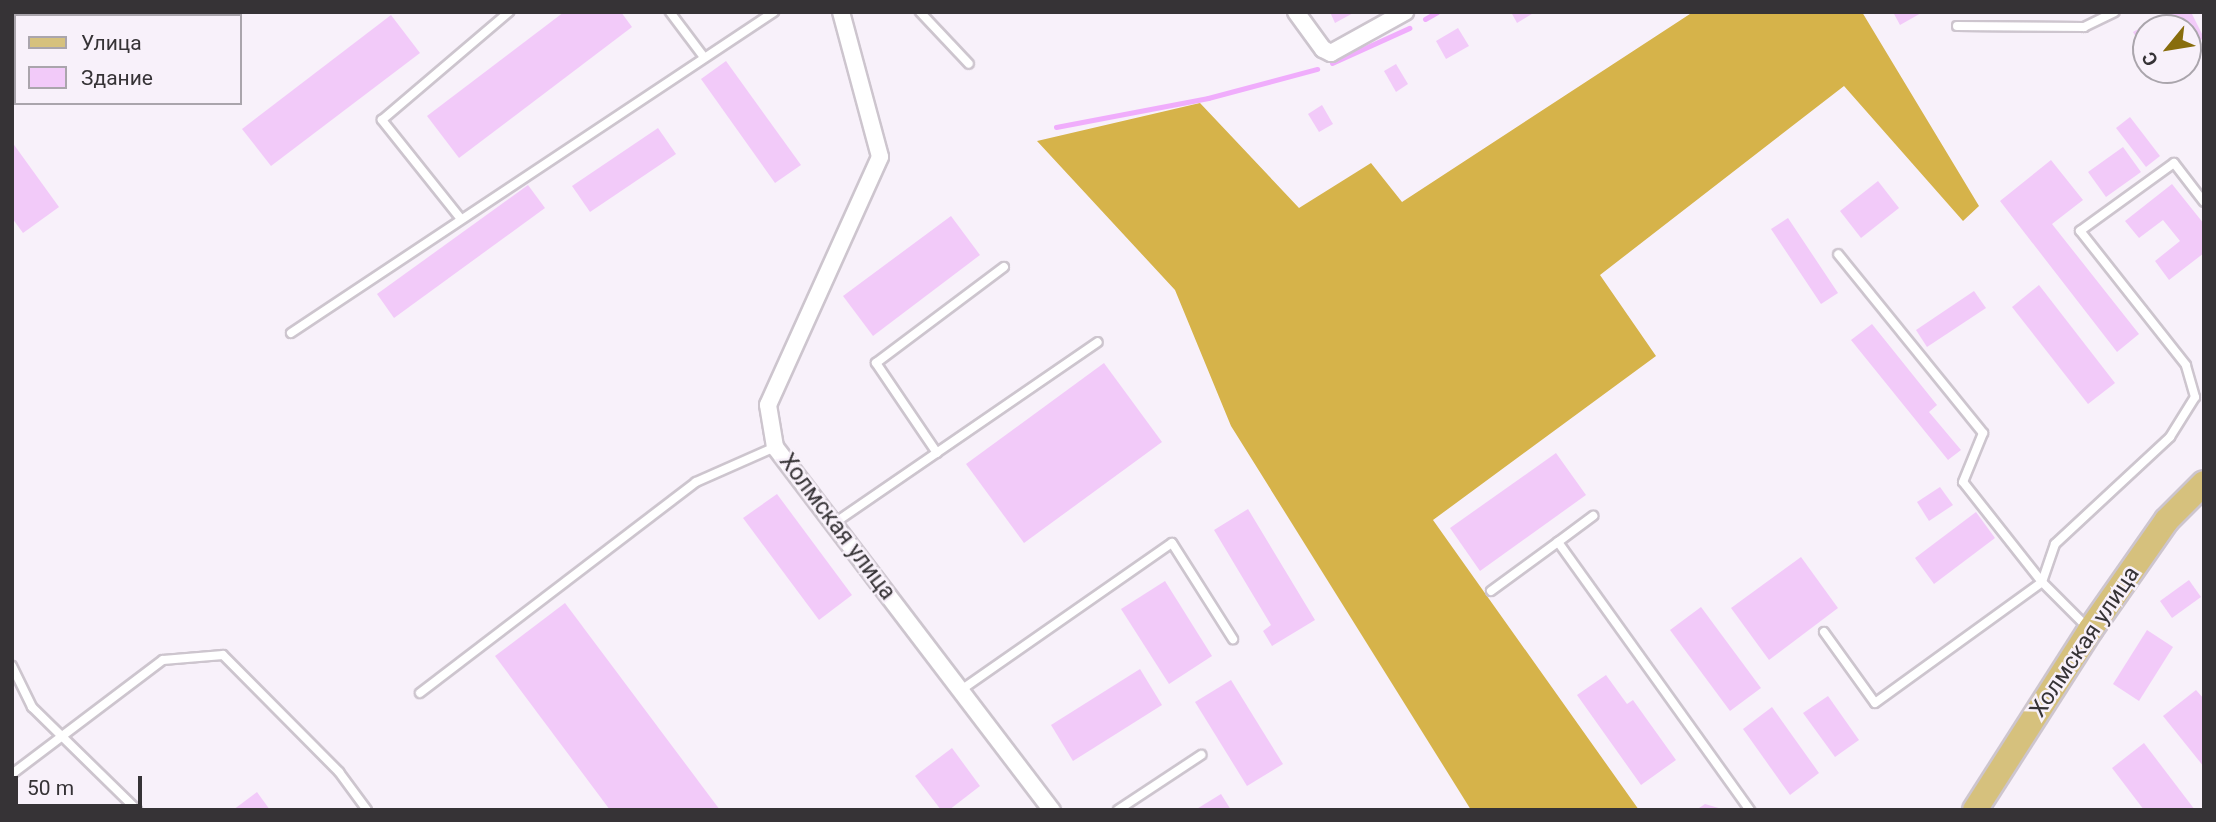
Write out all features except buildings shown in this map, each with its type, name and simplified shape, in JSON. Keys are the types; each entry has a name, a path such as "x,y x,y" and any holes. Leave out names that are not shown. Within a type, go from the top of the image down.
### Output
{"main road":[{"name":"Холмская улица","path":"1975,810 2090,630 2167,520 2204,482"}],"street":[{"name":"Холмская улица","path":"841,12 880,157 768,405 775,447 1052,810"},
{"path":"1296,12 1323,49 1331,52 1405,12"}],"lane":[{"path":"461,219 383,120 509,12"},
{"path":"670,12 703,56"},
{"path":"291,333 703,56 774,12"},
{"path":"920,12 969,64"},
{"path":"1957,26 2084,27 2115,12"},
{"path":"1824,632 1875,703 2042,582 2055,544 2170,437 2195,397 2186,365 2080,231 2174,163 2204,202"},
{"path":"1838,254 1983,433 1963,482 2042,582 2090,630"},
{"path":"937,453 876,363 1004,267"},
{"path":"833,524 1098,342"},
{"path":"420,693 696,482 775,447"},
{"path":"1491,591 1593,516"},
{"path":"1558,542 1750,810"},
{"path":"961,690 1172,543 1233,639"},
{"path":"12,774 163,660 223,655 339,772 367,810"},
{"path":"12,666 32,707 137,810"},
{"path":"1118,810 1201,755"}],"shaded area":[{"path":"1693,12 1862,12 1979,206 1963,221 1844,86 1600,275 1656,356 1433,520 1639,810 1471,810 1231,426 1175,290 1037,141 1200,103 1299,208 1371,163 1402,202"}],"waterway":[{"path":"1425,19 1437,12"},
{"path":"1332,63 1409,28"},
{"path":"1056,127 1208,98 1317,69"}]}
